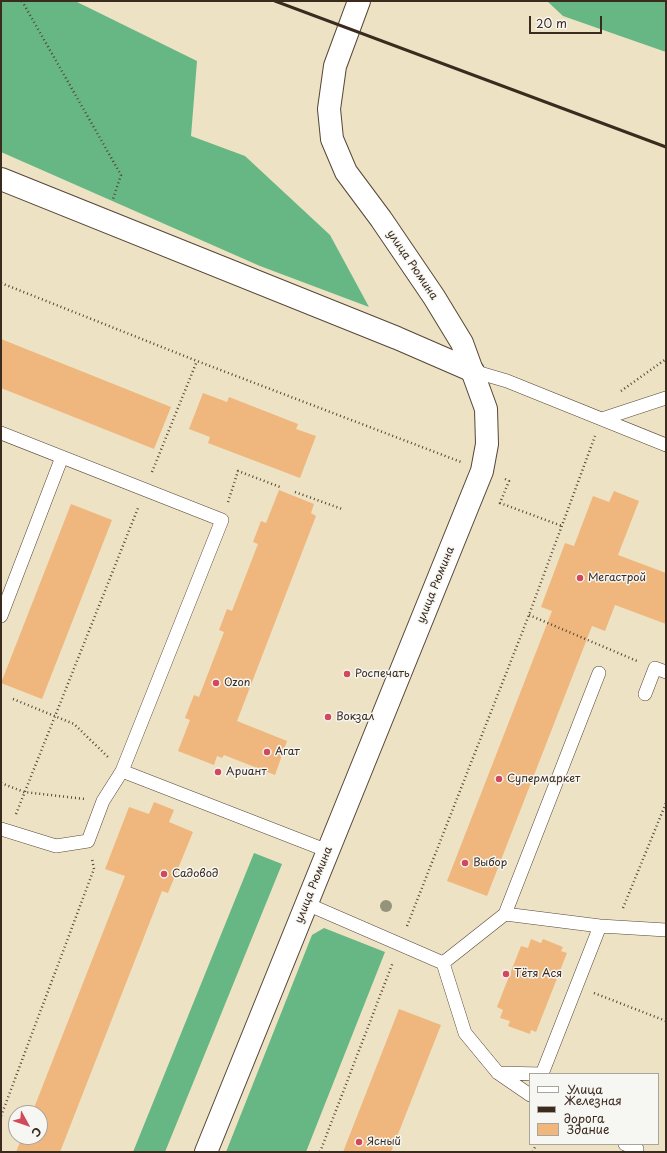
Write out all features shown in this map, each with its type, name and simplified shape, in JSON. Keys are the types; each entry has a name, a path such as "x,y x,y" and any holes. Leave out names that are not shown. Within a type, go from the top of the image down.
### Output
{"main road":[{"name":"улица Рюмина","path":"206,1152 482,471 487,444 486,409 462,343 434,297 381,219 346,172 332,139 329,109 335,66 358,1"},
{"path":"1,179 396,338 473,371"}],"lane":[{"path":"473,371 507,381 666,445"},
{"path":"602,419 666,398"},
{"path":"1,433 222,520 122,771 103,801 88,841 56,846 5,830"},
{"path":"1,616 62,457"},
{"path":"645,694 660,670"},
{"path":"443,963 505,914 599,673"},
{"path":"122,771 328,851"},
{"path":"307,904 401,943 443,963 464,1033 498,1073 529,1093"},
{"path":"505,914 600,926 666,930"},
{"path":"542,1073 600,926"},
{"path":"498,1073 529,1074"}],"path":[{"path":"22,1 121,176 106,221"},
{"path":"1,283 197,361 509,481 500,502 562,526"},
{"path":"320,1152 529,615 602,419 611,399 666,359"},
{"path":"5,830 24,792 197,361"},
{"path":"222,520 238,471 280,486"},
{"path":"295,492 342,509"},
{"path":"529,615 620,655 660,670"},
{"path":"12,699 74,724 122,771"},
{"path":"1,783 24,792 103,801"},
{"path":"1,1116 94,869 88,841"},
{"path":"577,986 666,1021"}],"green space":[{"path":"1,1 75,1 197,61 191,136 245,156 330,235 369,307 260,266 1,152"},
{"path":"547,1 666,1 666,52 563,16"},
{"path":"254,853 282,864 165,1152 133,1152"},
{"path":"324,928 385,952 306,1152 226,1152 312,935"}],"building":[{"path":"1,339 171,407 154,449 1,388"},
{"path":"203,393 227,402 229,397 298,424 296,429 316,436 300,478 208,443 210,437 189,429"},
{"path":"279,490 314,504 311,513 316,516 237,721 287,741 275,775 224,755 222,758 217,756 214,765 178,751 190,720 185,718 194,695 199,697 224,632 219,630 227,609 232,611 258,544 253,542 261,521 266,523"},
{"path":"614,491 639,501 618,555 666,573 666,624 615,605 605,631 592,626 487,896 447,881 552,611 541,607 565,543 574,546 593,496 609,502"},
{"path":"71,504 112,520 42,699 1,683"},
{"path":"154,802 174,810 169,822 193,832 168,893 162,891 60,1152 16,1152 19,1145 48,1145 48,1105 35,1105 125,876 105,869 129,807 149,814"},
{"path":"531,939 541,943 543,939 563,947 561,951 567,953 536,1032 531,1030 530,1034 508,1026 510,1021 500,1018 503,1010 497,1007 521,946 528,948"},
{"path":"399,1009 441,1025 391,1152 343,1152"}],"railway":[{"path":"275,1 666,147"}],"place":[{"name":"Мегастрой","path":"580,578"},
{"name":"Роспечать","path":"347,674"},
{"name":"Ozon","path":"216,683"},
{"name":"Вокзал","path":"328,717"},
{"name":"Агат","path":"267,752"},
{"name":"Ариант","path":"218,772"},
{"name":"Супермаркет","path":"499,779"},
{"name":"Выбор","path":"465,863"},
{"name":"Садовод","path":"164,874"},
{"name":"Тётя Ася","path":"506,974"},
{"name":"Ясный","path":"359,1142"}]}
